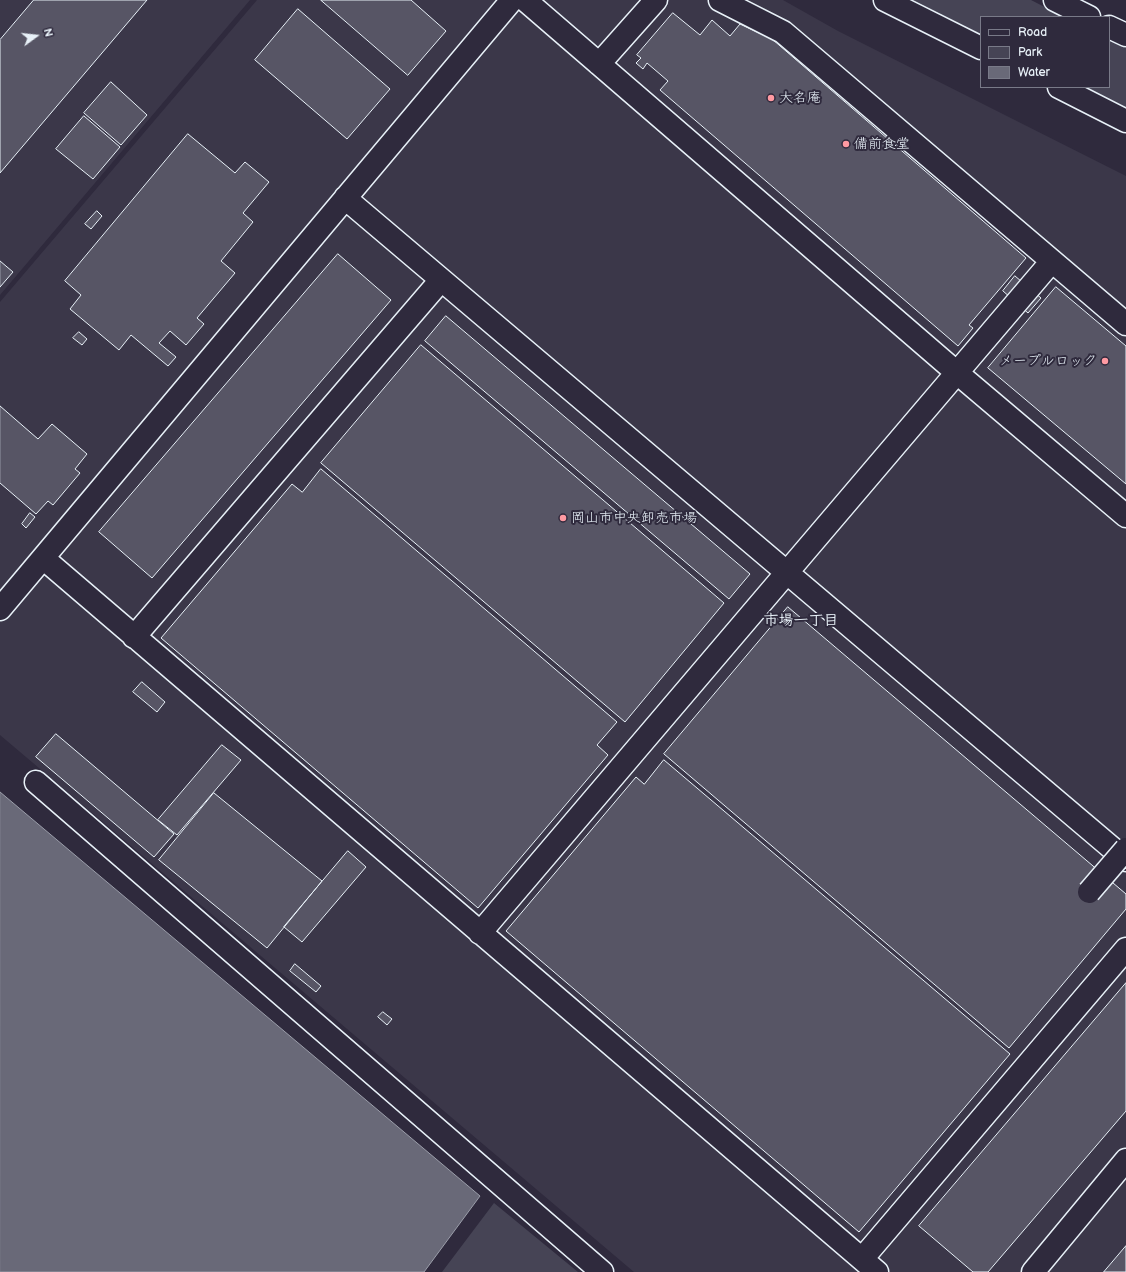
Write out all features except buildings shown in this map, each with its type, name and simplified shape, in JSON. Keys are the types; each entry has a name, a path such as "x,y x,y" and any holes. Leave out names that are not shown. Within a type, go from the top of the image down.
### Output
{"street":[{"path":"0,609 512,0"},
{"path":"525,0 956,372 1126,516"},
{"path":"600,64 656,0"},
{"path":"720,0 783,32 1126,324"},
{"path":"884,0 980,48"},
{"path":"1055,0 1087,16"},
{"path":"1110,27 1126,35"},
{"path":"1061,88 1126,121"},
{"path":"345,198 1126,860"},
{"path":"480,933 1052,261"},
{"path":"134,636 441,280"},
{"path":"43,558 869,1266 1126,949"},
{"path":"36,782 602,1272"},
{"path":"1089,892 1126,849"},
{"path":"1033,1272 1126,1160"}],"shaded area":[{"path":"0,0 250,0 0,295"},
{"name":"岡山市中央卸売市場","path":"257,0 783,0 838,31 1126,176 1126,1272 634,1272 0,735 0,302"}],"green space":[{"path":"910,0 1031,0 1062,16 980,16 980,35"},
{"path":"1110,40 1126,48 1126,108 1086,88 1110,88"},
{"path":"494,1203 578,1272 442,1272"}],"water":[{"path":"0,792 480,1196 424,1272 0,1272"}],"place":[{"name":"大名庵","path":"771,98"},
{"name":"備前食堂","path":"846,144"},
{"name":"メープルロック","path":"1105,361"},
{"name":"岡山市中央卸売市場","path":"563,518"}],"district":[{"name":"市場一丁目","path":"801,621"}]}
